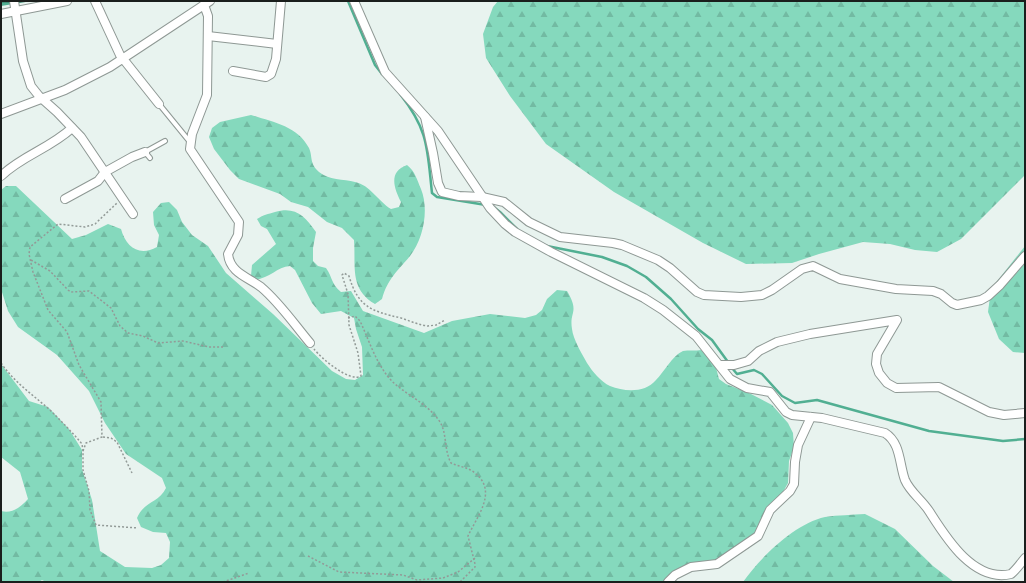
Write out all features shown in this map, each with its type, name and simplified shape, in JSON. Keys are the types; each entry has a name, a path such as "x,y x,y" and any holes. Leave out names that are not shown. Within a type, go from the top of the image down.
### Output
{"street":[{"path":"1,14 15,7 67,1"},
{"path":"95,1 116,48 159,104"},
{"path":"233,71 266,77 269,76 275,68 281,1"},
{"path":"354,1 386,72 424,114 453,152 490,208 515,232 663,310 696,336 721,365 730,379 747,388 770,392 786,412 792,415 829,419 889,436 898,453 908,486 923,502 957,554 970,570 982,577 993,580 1011,574 1025,558"},
{"path":"1,114 65,90 124,59 207,3 207,96 190,142 192,154 239,222 238,235 228,254 233,267 260,287 280,305 310,343"},
{"path":"15,7 23,61 31,86 42,99 72,128 90,149 133,214"},
{"path":"208,36 277,44"},
{"path":"424,114 440,190 446,194 504,202 529,222 560,237 613,242 658,260 670,268 697,292 714,297 762,295 772,290 802,269 813,266 818,267 840,279 896,289 933,291 941,294 957,305 981,300 988,296 1000,285 1025,256"},
{"path":"1,176 16,162 57,141 72,128"},
{"path":"65,199 98,181 106,172 132,157 148,155"},
{"path":"721,365 734,365 748,361 759,351 777,342 810,334 896,320 877,354 876,364 879,373 887,382 896,388 939,387 989,412 1004,415 1025,413"},
{"path":"668,582 675,575 691,567 717,564 758,536 770,510 790,491 794,484 795,462 798,445 811,417"}],"lane":[{"path":"159,104 190,142"},
{"path":"148,155 165,141"}],"path":[{"path":"102,437 101,402 79,365 67,332 48,310 33,272 30,247 52,228 62,224 85,227 94,224 122,197"},
{"path":"31,260 50,271 71,292 89,291 111,308 120,326 128,333 143,336 158,343 183,341 209,347 222,347"},
{"path":"310,343 320,356 349,377 360,377 360,359 349,325 348,318 350,305 342,275 345,273 349,276 360,300 375,312 428,326 445,320"},
{"path":"348,318 355,316 360,321 377,360 390,379 422,404 439,421 443,429 446,453 451,463 472,471 482,481 485,494 483,509 468,536 475,558 475,567 460,582"},
{"path":"1,363 8,373 32,396 49,409 82,444 83,470 95,523 98,526 138,528"},
{"path":"83,451 86,443 102,437 111,438 116,442 132,473"},
{"path":"308,556 339,572 403,575 417,580 443,578 458,572 475,558"},
{"path":"223,582 249,573"}],"green space":[{"path":"498,1 1025,1 1025,175 961,239 937,252 915,250 890,244 863,242 792,263 746,264 703,243 614,192 546,144 510,96 486,58 483,34 493,7"},
{"path":"251,115 275,122 291,129 298,134 309,148 312,163 319,172 327,177 351,181 365,186 391,209 399,207 401,202 396,191 394,181 397,172 407,165 414,173 421,189 425,205 422,232 415,249 390,280 382,299 375,304 367,298 357,284 354,240 342,228 327,222 308,207 291,202 280,194 239,179 214,149 209,137 212,128 220,122"},
{"path":"6,186 16,186 72,239 86,235 108,224 121,229 126,241 130,245 144,251 157,247 159,235 154,225 153,212 161,203 169,202 177,210 182,222 192,235 208,246 226,273 273,314 332,371 346,379 355,380 363,375 362,347 354,318 341,311 321,314 312,303 295,270 290,266 281,268 260,279 255,280 251,276 252,265 276,244 267,229 261,226 257,219 282,210 294,211 299,214 308,221 316,232 313,248 313,261 318,266 326,268 334,284 341,292 351,291 363,311 424,333 452,321 490,314 525,318 536,315 542,310 547,299 557,290 567,291 574,308 571,323 580,351 591,369 600,379 610,386 628,390 641,389 656,380 679,353 683,351 701,350 715,364 719,379 726,384 751,394 772,405 788,423 793,433 794,447 789,461 788,483 783,492 770,504 755,535 719,559 674,573 663,582 46,582 42,580 39,582 1,582 1,511 13,511 28,499 20,472 1,457 1,364 29,401 48,407 69,429 82,450 82,469 92,500 100,551 125,567 152,568 161,565 169,558 170,542 166,533 153,532 141,527 137,518 140,512 147,505 160,497 163,493 166,488 162,478 126,454 105,423 89,391 57,355 18,327 8,311 1,289 1,190"},
{"path":"1025,246 1025,353 1013,352 999,339 988,312 991,289"},
{"path":"865,514 895,529 933,566 954,582 743,582 750,572 769,552 790,534 802,527 825,517"}],"shaded area":[{"path":"1,1 32,1 1,6"}],"waterway":[{"path":"348,1 375,65 382,74"},
{"path":"400,94 417,119 422,130 427,152 432,193 437,197 486,205"},
{"path":"491,205 518,230"},
{"path":"547,246 602,257 627,266 646,277 671,299 698,329 712,340 728,362"},
{"path":"732,368 737,374 754,370 762,374 782,396 795,403 817,400 929,431 1003,441 1025,439"}]}
